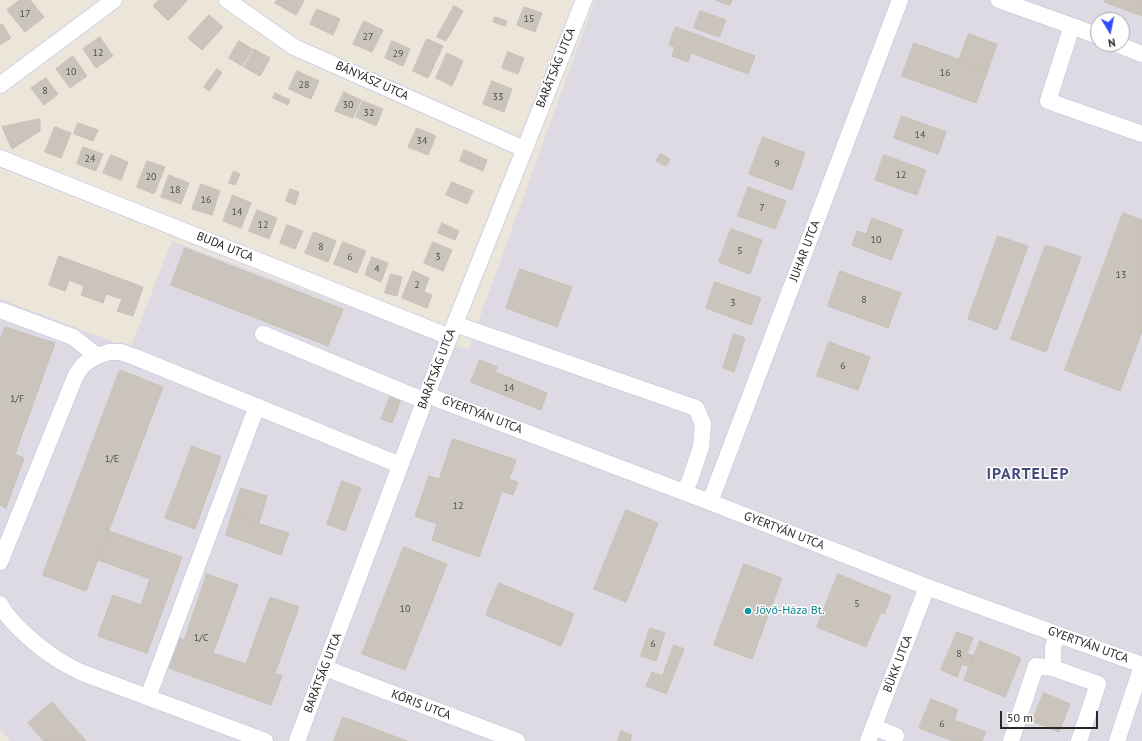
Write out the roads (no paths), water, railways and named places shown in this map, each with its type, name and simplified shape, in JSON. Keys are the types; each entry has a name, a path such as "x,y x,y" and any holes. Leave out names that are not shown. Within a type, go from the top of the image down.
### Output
{"street":[{"path":"0,85 114,0"},
{"name":"BÁNYÁSZ UTCA","path":"227,0 294,46 524,149"},
{"name":"BARÁTSÁG UTCA","path":"297,741 452,330 584,0"},
{"name":"JUHAR UTCA","path":"710,502 900,0"},
{"path":"999,0 1090,33"},
{"path":"1072,26 1048,101 1142,134"},
{"path":"1130,49 1142,54"},
{"name":"BUDA UTCA","path":"0,158 452,330 696,408 702,424 701,446 690,480 684,492"},
{"path":"0,310 73,337 96,356"},
{"name":"GYERTYÁN UTCA","path":"263,334 426,398 684,492 927,587 1142,666"},
{"path":"0,562 76,375 84,364 96,356 109,352 121,352 400,465"},
{"path":"148,697 257,406"},
{"name":"BÜKK UTCA","path":"871,734 927,587"},
{"path":"0,604 10,619 23,632 60,661 83,673 265,741"},
{"path":"1053,668 1053,648 1057,634"},
{"path":"1011,741 1036,666 1053,668 1098,684 1079,741"},
{"path":"1117,741 1142,666"},
{"name":"KŐRIS UTCA","path":"325,668 517,741"},
{"path":"871,734 896,736"}],"place":[{"name":"Jövő-Háza Bt.","path":"748,611"}],"district":[{"name":"IPARTELEP","path":"1028,474"}]}
